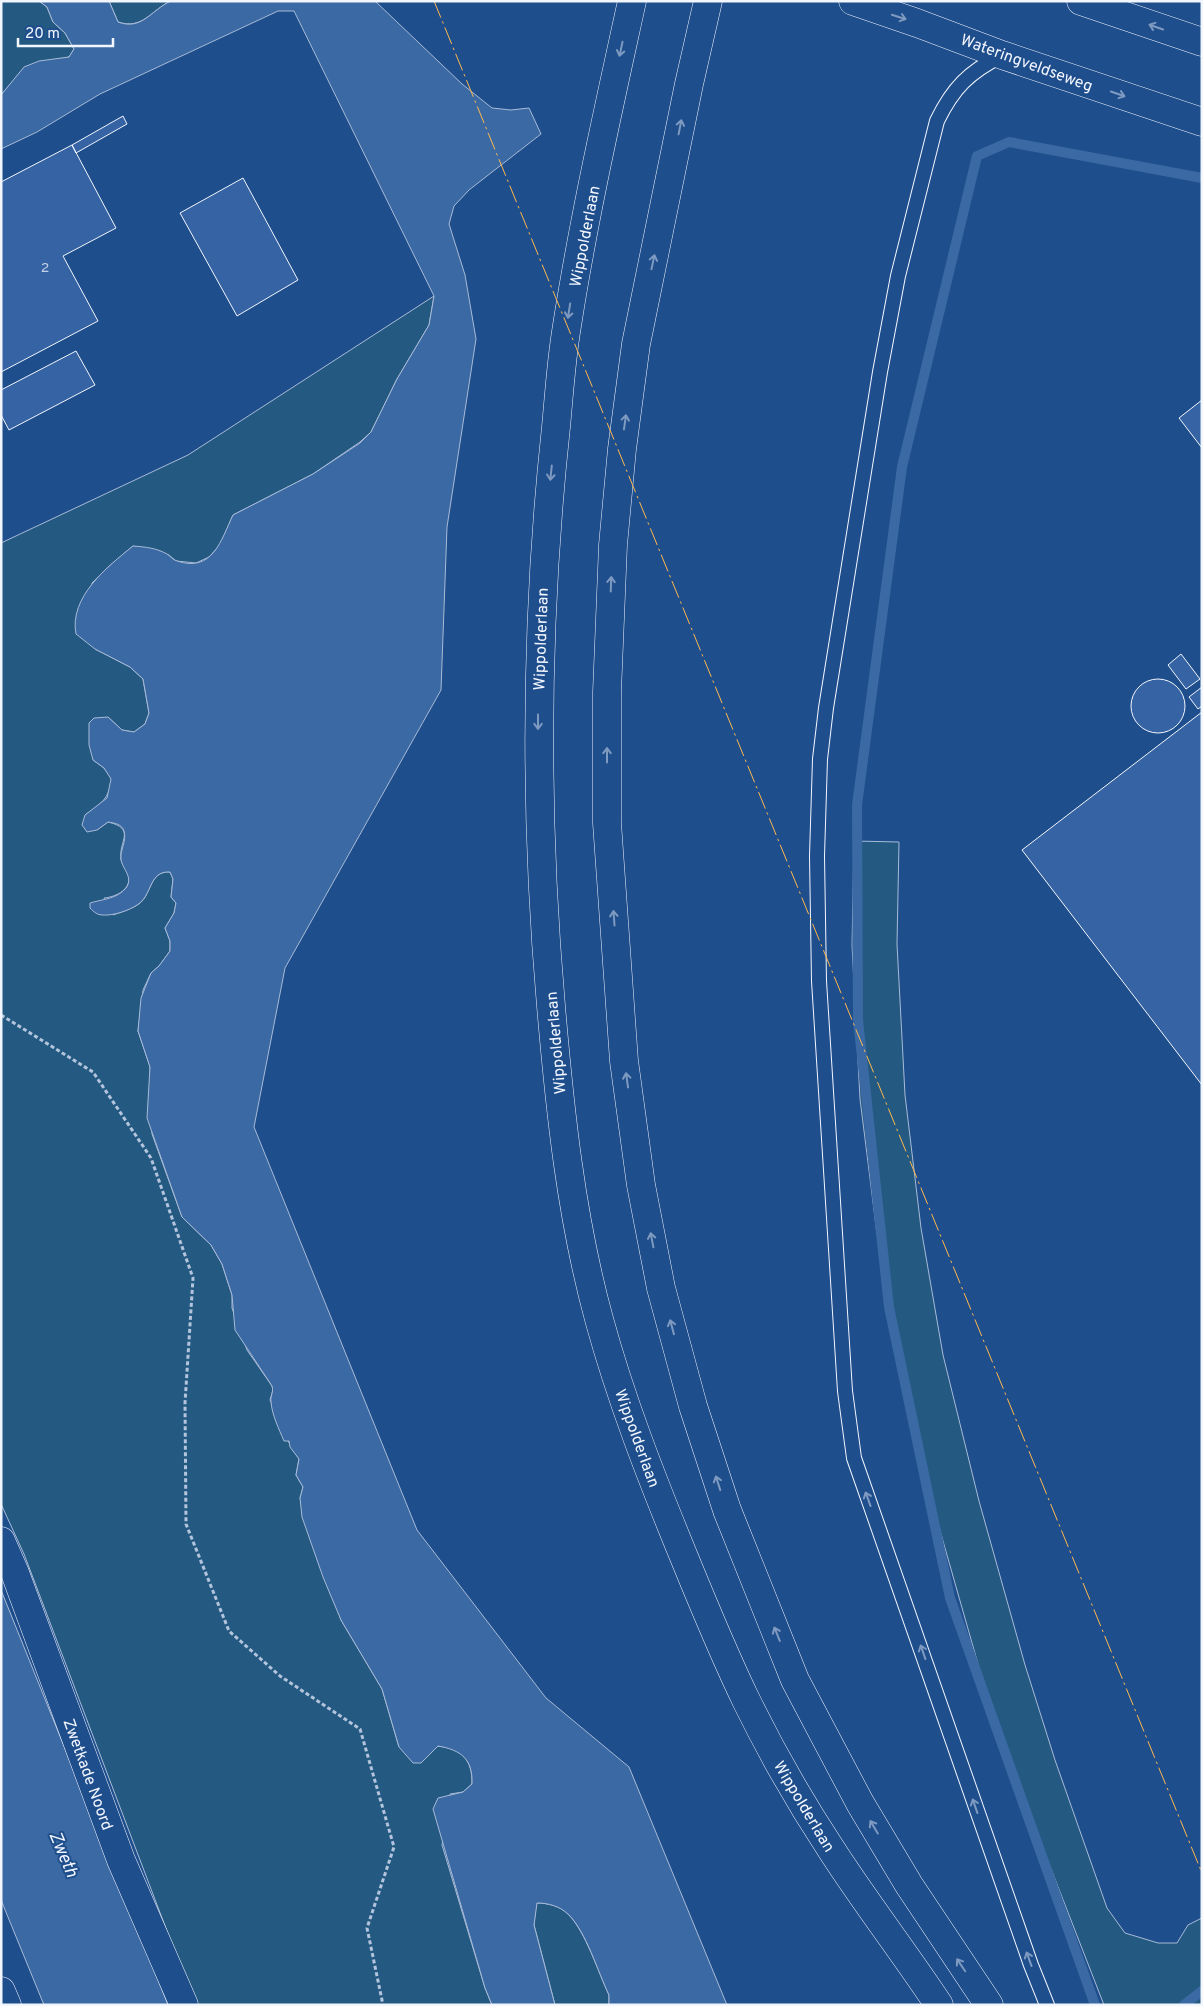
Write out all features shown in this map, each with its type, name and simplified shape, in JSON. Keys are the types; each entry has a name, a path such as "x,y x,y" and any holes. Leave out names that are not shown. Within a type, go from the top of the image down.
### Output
{"main road":[{"name":"Wippolderlaan","path":"632,1 576,271 567,328 550,478 543,564 538,689 539,812 543,915 557,1077 568,1168 580,1235 598,1316 628,1414 658,1493 742,1691 788,1778 833,1852 939,2005"},
{"path":"708,1 689,84 636,344 622,449 613,545 607,692 608,823 624,1061 640,1176 661,1288 693,1406 727,1510 795,1680 860,1804 909,1884 989,2005"},
{"name":"Wateringveldseweg","path":"853,1 935,29 1002,55 1202,122"},
{"path":"1081,1 1202,42"},
{"name":"Zwetkade Noord","path":"1,1541 121,1860 184,2005"},
{"path":"1,1991 7,2005"}],"lane":[{"path":"1002,55 974,72 957,88 946,102 937,121 898,276 873,409 822,733 817,856 819,981 845,1391 854,1458 1031,1965 1047,2005"}],"path":[{"path":"1,1015 93,1072 151,1158 193,1278 185,1404 186,1524 229,1630 280,1676 360,1729 394,1848 367,1928 383,2005"}],"shaded area":[{"path":"1,1 39,1 47,7 53,22 65,33 74,49 69,57 25,67 1,95"},
{"path":"109,1 171,1 146,18 127,24 118,22"},
{"path":"434,296 429,325 397,379 371,432 360,442 313,474 233,515 220,545 209,557 196,563 176,561 169,555 133,546 92,583 95,649 130,667 143,679 149,713 145,724 134,732 122,730 108,717 93,760 104,768 112,779 111,786 109,792 96,808 85,815 97,830 108,822 122,828 124,836 121,860 129,879 126,888 114,896 104,898 113,915 126,910 136,906 143,900 158,875 170,872 173,879 171,897 176,903 174,913 165,928 170,941 170,951 151,973 143,990 138,1031 150,1067 152,1134 182,1217 211,1245 222,1264 232,1295 232,1308 247,1350 272,1386 273,1390 270,1400 288,1441 299,1459 296,1475 303,1487 300,1498 341,1620 382,1689 399,1747 437,1746 448,1748 458,1752 466,1759 471,1769 472,1784 463,1792 450,1794 442,1845 485,1988 492,2005 195,2005 24,1554 1,1504 1,543 188,455"},
{"path":"854,841 899,842 897,944 905,1095 921,1228 943,1355 979,1501 1025,1665 1055,1760 1107,1908 1125,1933 1158,1943 1177,1943 1188,1925 1202,1918 1202,2005 1104,2005 1004,1748 982,1678 935,1513 898,1364 877,1234 860,1099 852,945"},
{"path":"536,1903 558,1907 565,1911 574,1922 586,1941 609,1995 609,2005 555,2005 534,1925"}],"water":[{"path":"39,1 109,1 118,22 134,24 171,1 375,1 462,84 492,108 511,110 529,108 541,134 469,190 454,206 449,224 465,275 476,339 447,527 441,690 285,968 254,1127 417,1530 546,1698 629,1767 727,2005 609,2005 609,1995 581,1931 575,1922 558,1907 537,1903 534,1925 555,2005 492,2005 485,1988 433,1809 438,1798 463,1792 472,1784 472,1775 468,1762 459,1753 438,1746 421,1763 413,1763 399,1747 382,1689 341,1620 323,1577 302,1517 300,1498 303,1487 296,1475 299,1459 290,1447 289,1441 284,1441 276,1422 271,1402 272,1386 235,1330 232,1295 222,1264 211,1245 182,1217 147,1118 150,1067 138,1031 141,998 151,973 170,951 170,941 165,928 174,913 176,903 171,897 173,879 170,872 160,874 154,880 142,901 138,905 126,910 114,914 101,915 90,908 90,903 114,897 122,892 129,880 121,859 125,838 122,827 108,822 97,830 87,832 82,825 85,815 107,798 111,779 104,768 93,760 89,745 89,723 94,718 108,717 122,730 134,732 145,724 149,713 143,679 130,667 95,649 76,634 75,620 84,595 112,563 133,546 155,549 176,560 189,563 199,562 207,558 220,544 233,515 313,474 360,443 371,432 397,379 429,325 434,296 294,11 278,11 100,94 37,132 1,149 1,95 24,67 39,61 69,57 74,49 65,33 53,22 47,7"},
{"name":"Zweth","path":"1,1590 168,2005 44,2005 1,1900"}],"building":[{"path":"123,116 127,124 76,153 72,145"},
{"path":"72,145 116,228 63,256 98,321 1,372 1,182"},
{"path":"243,178 298,280 237,316 180,213"},
{"path":"76,351 95,385 9,430 1,415 1,390"},
{"path":"1202,400 1202,448 1179,418"},
{"path":"1181,654 1200,679 1186,689 1168,665"},
{"path":"1158,679 1168,681 1177,687 1183,696 1185,706 1183,716 1177,725 1168,731 1158,733 1148,731 1139,725 1133,716 1131,706 1133,696 1139,687 1148,681"},
{"path":"1202,687 1202,706 1198,709 1189,697"},
{"path":"1202,712 1202,1085 1022,850"}],"waterway":[{"path":"1095,2005 950,1598 889,1307 858,1020 857,805 902,467 977,156 1009,142 1202,178"},
{"path":"1184,2005 1202,1991"}],"power":[{"path":"434,1 1202,1873"}]}
